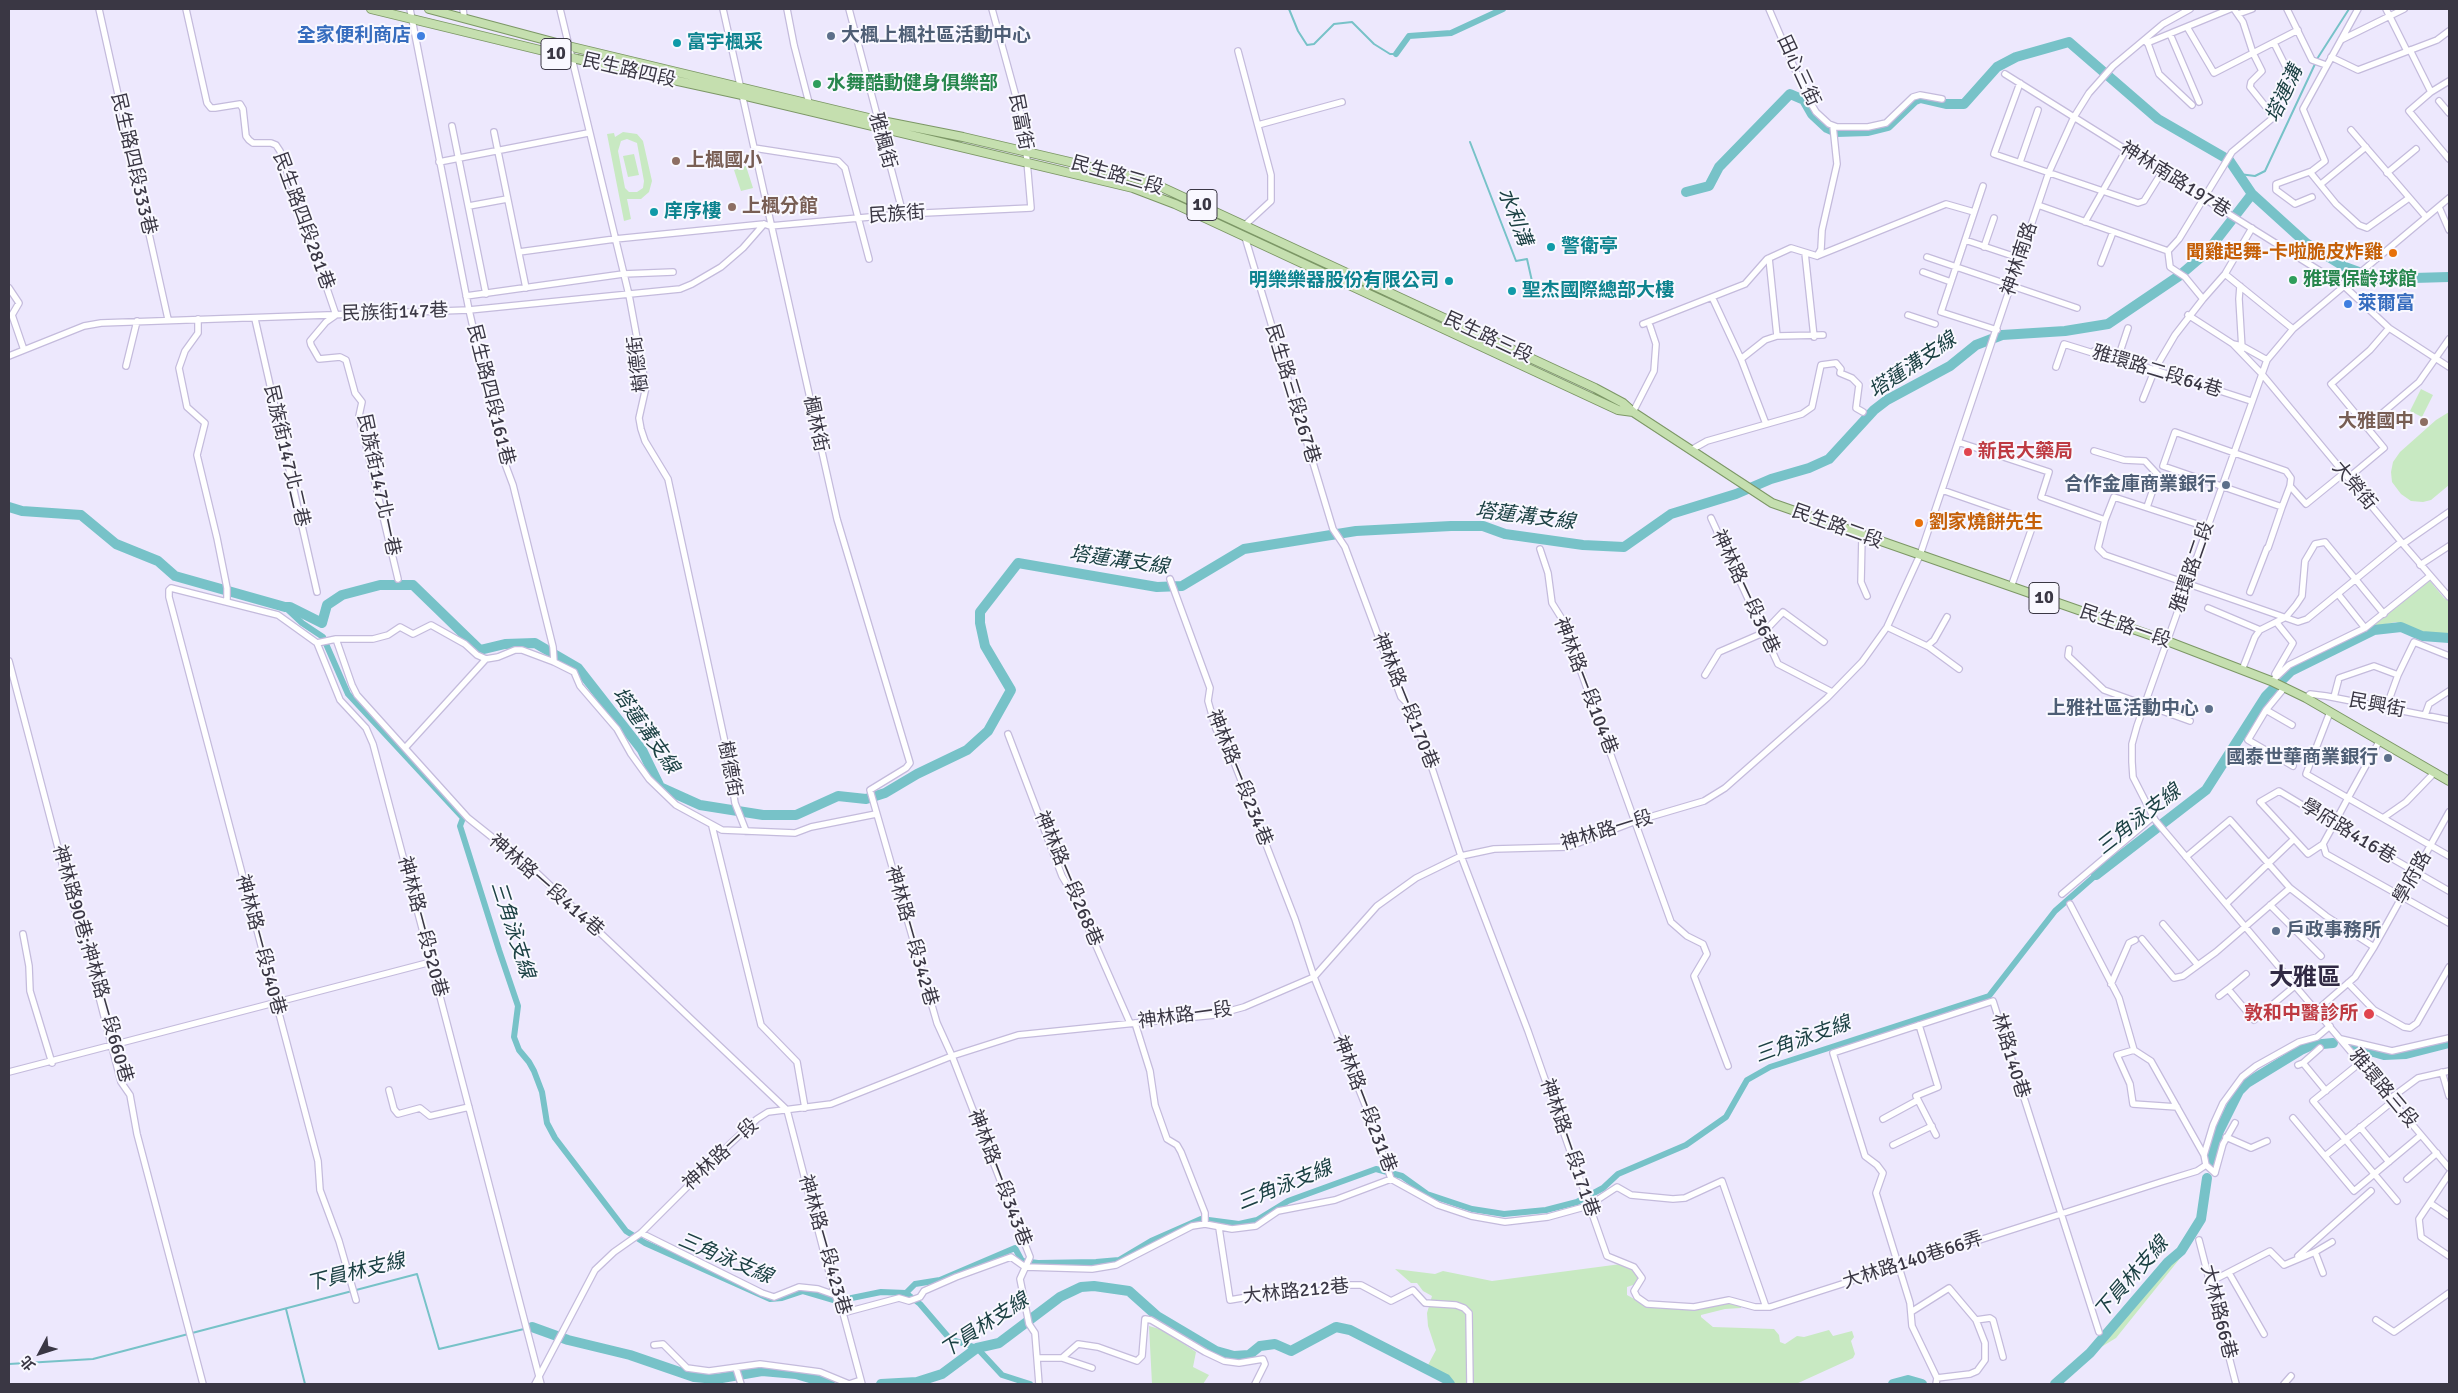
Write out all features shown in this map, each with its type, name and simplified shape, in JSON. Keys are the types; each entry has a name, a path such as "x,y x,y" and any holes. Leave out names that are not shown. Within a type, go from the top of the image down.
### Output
{"main road":[{"name":"民生路四段","path":"371,9 410,13 570,57 742,95"},
{"name":"民生路四段","path":"429,9 464,13 568,46 740,86"},
{"name":"民生路三段","path":"740,86 1027,163 1133,188 1170,202 1246,236 1618,410 1633,412"},
{"name":"民生路三段","path":"742,95 1027,152 1136,178 1170,191 1585,382 1623,403 1633,412 1756,494"},
{"name":"民生路二段","path":"1756,494 1772,503 1920,555"},
{"name":"民生路一段","path":"1920,555 2272,681"},
{"name":"10","path":"2272,681 2306,698 2449,781"}],"street":[{"name":"民生路四段333巷","path":"99,9 168,319"},
{"name":"民生路四段281巷","path":"186,9 207,103 211,108 240,104 243,109 246,136 249,140 276,145 336,315"},
{"name":"樹德街","path":"560,9 588,133 629,295 646,387 639,422 645,441 668,479 726,747 735,803 746,831"},
{"name":"楓林街","path":"723,9 754,148 767,225 837,519 910,763 906,768 870,790 876,814"},
{"path":"788,9 794,45 809,103"},
{"name":"雅楓街","path":"849,9 902,214"},
{"name":"民富街","path":"992,9 1024,126 1031,208"},
{"name":"田心三街","path":"1769,9 1806,95 1816,112 1833,126 1868,128 1886,122 1912,97 1920,95 1942,99"},
{"name":"神林南路","path":"1920,555 2049,172 2074,117 2100,80 2113,66 2146,41 2163,24 2190,9"},
{"path":"2192,105 2159,74 2146,41 2170,34 2232,9 2238,14 2262,71 2250,82 2250,87 2274,117 2232,152 2179,239 2168,251 2170,267 2185,278 2203,299"},
{"path":"2238,14 2252,9"},
{"path":"2286,9 2312,60 2326,65"},
{"path":"2312,197 2295,204 2276,190 2276,184 2310,172 2326,160 2303,109 2358,9"},
{"path":"2386,9 2431,92"},
{"path":"2341,40 2404,9"},
{"name":"民生路四段161巷","path":"410,13 469,310 504,461 513,484 553,647 554,662"},
{"path":"2187,27 2214,73 2298,30"},
{"path":"2331,57 2358,70 2436,40 2449,31"},
{"path":"2170,34 2199,102"},
{"path":"2274,42 2292,79"},
{"path":"1238,51 1272,176 1271,201 1245,225"},
{"name":"神林南路197巷","path":"2005,74 2344,286 2389,328 2449,367"},
{"path":"2449,81 2431,92 2409,111 2449,159"},
{"path":"2020,83 1994,154 2138,203 2144,201 2162,172"},
{"path":"2439,101 2449,113"},
{"path":"1258,125 1342,102"},
{"path":"2020,162 2038,110"},
{"path":"452,126 486,294"},
{"path":"1816,256 1821,249 1822,230 1837,164 1837,143 1833,126"},
{"path":"2351,130 2426,217"},
{"path":"494,132 526,288"},
{"path":"439,162 588,133"},
{"path":"2321,184 2366,147"},
{"path":"754,148 838,161 845,168 869,259"},
{"path":"2387,172 2416,149"},
{"path":"2085,222 2126,150"},
{"path":"2310,172 2336,204 2359,225 2367,228 2409,198"},
{"path":"1984,186 1941,312 1996,331"},
{"name":"雅環路二段","path":"2317,1010 2154,819 2134,777 2132,744 2206,527 2267,360 2293,329 2449,198"},
{"path":"469,206 507,199"},
{"path":"1633,412 1654,371 1656,344 1647,325 1745,284 1769,258 1791,248 1816,256 1946,204 1974,212"},
{"path":"2038,205 2168,251"},
{"path":"2439,207 2449,230"},
{"name":"民族街","path":"519,252 614,239 858,217 1031,208"},
{"path":"1984,247 1994,218"},
{"name":"民族街147巷","path":"9,356 84,326 168,319 255,319 469,310 680,289 721,267 767,225"},
{"path":"2144,400 2156,370 2188,315 2225,274 2252,228"},
{"path":"2101,263 2113,232"},
{"name":"民生路三段267巷","path":"1246,236 1333,529 1346,547"},
{"path":"1965,240 2019,258"},
{"path":"1805,252 1814,337"},
{"path":"1769,258 1777,336"},
{"path":"1927,258 2077,308"},
{"path":"466,296 623,274 674,272"},
{"path":"1923,272 1951,282"},
{"path":"2225,274 2293,329"},
{"path":"2240,286 2242,353"},
{"path":"9,288 19,302 12,315 24,350"},
{"path":"1712,298 1741,359 1766,424"},
{"name":"民族街147北一巷","path":"336,315 326,322 310,341 311,346 319,359 340,357 346,360 355,393 362,402 359,416 398,579"},
{"path":"1908,315 1935,324"},
{"path":"2188,315 2233,344 2242,346 2267,360"},
{"path":"198,319 198,333 179,362 179,368 187,408 204,422 197,455 227,588 227,602 278,615 317,643 336,639 373,639 388,635 400,627 413,634 431,625 465,644 477,655 486,659 498,657 515,650 522,650 554,662 574,672 580,686 617,728 630,754 649,779 676,805 722,830 795,833 811,827 876,814"},
{"name":"民族街147北二巷","path":"255,319 317,592"},
{"path":"126,366 136,321"},
{"path":"2118,358 2128,328"},
{"path":"2290,486 2306,504 2384,448 2331,384 2370,350 2389,328"},
{"path":"1741,359 1765,340 1777,336 1814,337 1823,335"},
{"path":"2366,427 2418,382 2449,339"},
{"name":"雅環路二段64巷","path":"2056,367 2064,344 2118,358 2251,401"},
{"name":"大榮街","path":"2233,344 2261,373 2420,565 2449,597"},
{"path":"1690,450 1707,441 1802,414 1812,407 1821,365 1836,363 1841,369 1840,373 1852,378 1859,385 1856,408 1863,412"},
{"path":"2250,592 2290,486 2291,478 2282,469 2175,432 2163,466 2282,507"},
{"path":"1958,442 2048,472 2041,497 2105,520"},
{"path":"2094,451 2124,460 2145,461 2158,475 2147,507"},
{"path":"1942,490 2034,522 2011,587"},
{"path":"2206,527 2114,497 2105,520 2098,548 2105,555 2188,582 2298,622 2307,620 2402,543 2449,512"},
{"name":"神林路一段36巷","path":"1711,518 1778,664 1832,692"},
{"path":"1862,536 1861,582 1867,596"},
{"path":"2242,670 2254,637 2260,630 2286,617 2302,596 2303,572 2309,549 2315,544 2325,542 2384,614"},
{"path":"2420,565 2449,546"},
{"name":"神林路一段170巷","path":"1346,547 1401,697 1408,702 1430,759 1461,856"},
{"name":"神林路一段104巷","path":"1540,549 1548,573 1552,603 1562,619 1671,922 1686,936 1703,944 1707,954 1694,976 1728,1066"},
{"name":"神林路一段","path":"535,1384 595,1270 614,1252 641,1233 757,1120 768,1112 831,1104 952,1056 1018,1035 1215,1015 1244,1008 1314,977 1377,906 1416,878 1461,856 1494,848 1568,847 1636,821 1713,796 1832,692 1862,662 1887,627 1920,555"},
{"path":"2272,681 2289,665 2365,628 2430,576"},
{"name":"神林路一段234巷","path":"1170,579 1210,688 1208,701 1216,729 1232,757 1295,920 1314,977"},
{"name":"神林路一段540巷","path":"227,602 172,588 169,590 169,597 269,983 277,1003 318,1161 320,1190 339,1241 356,1300"},
{"path":"2338,594 2365,628"},
{"path":"2208,608 2260,630"},
{"path":"1705,675 1719,652 1763,633 1783,612 1824,642"},
{"path":"1927,646 1934,640 1947,617"},
{"path":"2272,681 2293,643 2277,623"},
{"path":"1887,627 1946,657 1959,669"},
{"name":"神林路一段414巷","path":"336,639 357,695 468,818 537,873 787,1110"},
{"path":"2386,708 2398,675 2414,642 2449,656"},
{"name":"神林路一段520巷","path":"317,643 340,700 366,728 372,744 541,1384"},
{"path":"2069,649 2068,656 2104,690 2190,721"},
{"path":"405,748 486,659"},
{"name":"神林路90巷;神林路一段660巷","path":"9,661 73,905 84,939 96,964 96,985 121,1082 130,1095 137,1134 203,1384"},
{"path":"2334,697 2339,678 2374,666 2398,675"},
{"path":"2285,687 2266,710 2248,740 2293,766"},
{"path":"2425,716 2429,704 2449,691"},
{"name":"民興街","path":"2306,698 2310,694 2334,697 2449,720"},
{"path":"2266,710 2292,726"},
{"path":"2330,712 2306,774 2449,856"},
{"name":"神林路一段268巷","path":"1008,734 1062,876 1075,898 1132,1023 1150,1071 1151,1086 1167,1139 1177,1145 1181,1152 1205,1214 1205,1224"},
{"path":"2226,904 2267,862 2294,839 2308,854 2323,844 2380,740"},
{"path":"2383,818 2406,802 2435,772"},
{"name":"學府路416巷","path":"2294,839 2260,802 2279,791 2449,891"},
{"name":"學府路","path":"2317,1010 2355,977 2432,846 2449,812"},
{"name":"神林路一段342巷","path":"876,814 937,1024 952,1056"},
{"path":"2062,894 2154,819"},
{"path":"2186,857 2230,820 2290,888 2326,916 2374,947"},
{"path":"712,826 761,1025 797,1062 805,1108"},
{"path":"2323,844 2326,854 2449,923"},
{"name":"神林路一段171巷","path":"1461,856 1528,1031 1607,1256 1634,1267 1642,1278 1634,1291 1637,1297 1647,1304 1694,1306 1729,1300 1766,1307"},
{"path":"2142,939 2174,978 2183,976 2246,927 2290,888"},
{"path":"2070,904 2111,984 2124,1014 2134,1050 2151,1061 2204,1154 2206,1165"},
{"path":"2270,905 2321,956"},
{"path":"2162,924 2197,964"},
{"path":"23,934 29,966 30,992 52,1063"},
{"path":"2111,984 2129,943 2134,940"},
{"path":"9,1072 52,1063 431,962"},
{"path":"2348,983 2374,1010 2404,1028 2410,1028 2417,1023 2449,967"},
{"path":"2219,996 2246,974"},
{"name":"神林路一段231巷","path":"1314,977 1374,1127 1391,1179 1438,1205 1471,1216 1505,1222 1548,1216 1588,1206 1617,1187 1631,1195 1673,1199 1685,1198 1722,1181 1766,1307"},
{"path":"2228,989 2254,1020 2296,985"},
{"name":"林路140巷","path":"1899,1265 1876,1193 1882,1173 1877,1165 1865,1156 1833,1053 1993,1001 2061,1214"},
{"name":"雅環路三段","path":"2317,1010 2449,1168"},
{"path":"1919,1025 1938,1087 1916,1096 1936,1135"},
{"path":"2204,1154 2213,1125 2223,1104 2242,1077 2299,1042 2317,1037 2330,1026"},
{"path":"2341,1038 2392,1052 2449,1038"},
{"path":"2320,1048 2300,1064 2326,1091"},
{"path":"2134,1050 2117,1055 2130,1084 2133,1104 2177,1107"},
{"name":"神林路一段343巷","path":"952,1056 1030,1256 1020,1279 1029,1324 1035,1332 1038,1384"},
{"path":"2361,1062 2313,1101 2397,1202"},
{"path":"2325,1156 2418,1078 2449,1071"},
{"path":"2442,1072 2449,1096"},
{"path":"389,1090 394,1109 398,1114 420,1108 430,1116 469,1107"},
{"path":"1883,1118 1918,1100"},
{"name":"神林路一段423巷","path":"787,1110 835,1295 843,1313 861,1382"},
{"path":"2293,1118 2354,1191 2422,1135"},
{"path":"2235,1122 2226,1137 2251,1148 2266,1141"},
{"path":"1893,1145 1932,1126"},
{"path":"2360,1127 2389,1162"},
{"name":"大林路140巷66弄","path":"1766,1307 2188,1174 2206,1165 2214,1173 2226,1137"},
{"path":"2407,1178 2437,1153"},
{"path":"2449,1174 2419,1219 2421,1237 2449,1256"},
{"path":"843,1313 900,1298 909,1301 920,1297 924,1291 956,1277 1011,1257 1025,1267 1092,1269 1116,1265 1192,1226 1205,1224 1232,1229 1256,1226 1278,1211 1335,1200 1391,1179"},
{"path":"2296,1259 2371,1190"},
{"path":"2430,1203 2449,1216"},
{"path":"2061,1214 2099,1332"},
{"name":"大林路212巷","path":"1219,1228 1230,1300 1300,1288 1313,1293 1335,1285 1361,1285 1392,1301 1413,1290 1425,1303 1456,1305 1464,1308 1469,1313 1470,1384"},
{"path":"641,1233 762,1293 774,1297 799,1287 818,1289 835,1295"},
{"name":"大林路66巷","path":"2199,1240 2236,1384"},
{"path":"2210,1282 2270,1251 2284,1265 2315,1252 2332,1242"},
{"path":"2315,1252 2323,1273"},
{"path":"1899,1265 1911,1312 1912,1326 1936,1381 1977,1371 1984,1360 1985,1343 1976,1320 1950,1288 1911,1312"},
{"path":"2228,1273 2264,1334"},
{"path":"2376,1320 2394,1332 2449,1293"},
{"path":"1976,1320 1990,1318 1993,1320 2004,1357"},
{"path":"1062,1358 1078,1344 1098,1347 1137,1362 1142,1356 1145,1319 1151,1320 1224,1361 1239,1364 1263,1359 1265,1364 1255,1384"},
{"path":"654,1345 663,1344 687,1368 709,1371 760,1364 820,1372 849,1384 861,1382"},
{"path":"1038,1358 1062,1358 1092,1368"},
{"path":"736,1368 741,1384"},
{"path":"2284,1384 2291,1376"}],"green space":[{"path":"623,132 637,134 643,141 652,181 649,192 641,199 627,199 631,219 624,221 607,134 614,133 615,137","holes":["627,139 637,143 644,181 643,188 637,192 629,192 625,188 618,151 621,141"]},
{"path":"634,154 639,175 628,177 623,156"},
{"path":"746,166 753,188 741,191 734,170"},
{"path":"2421,389 2433,395 2422,417 2410,411"},
{"path":"2449,412 2449,485 2431,500 2423,502 2411,501 2401,494 2392,482 2393,462 2400,452 2436,420"},
{"path":"2425,581 2430,581 2444,598 2449,601 2449,633 2438,635 2422,632 2396,622 2366,628"},
{"path":"2190,1246 2116,1338 2098,1349 2158,1277"},
{"path":"1621,1264 1632,1267 1638,1276 1636,1284 1627,1287 1627,1295 1645,1305 1664,1309 1731,1302 1742,1305 1741,1308 1725,1309 1701,1315 1701,1317 1713,1327 1774,1329 1779,1335 1780,1342 1785,1344 1797,1336 1804,1337 1829,1330 1833,1336 1852,1331 1854,1337 1851,1341 1855,1354 1853,1358 1796,1384 1454,1384 1428,1365 1436,1350 1428,1326 1427,1313 1432,1296 1423,1291 1417,1283 1411,1283 1395,1269 1435,1274 1443,1271 1492,1281"},
{"path":"1149,1326 1163,1330 1196,1352 1193,1367 1209,1375 1203,1384 1152,1384"}],"waterway":[{"path":"1289,9 1298,31 1307,45 1314,44 1334,24 1352,22 1374,44 1390,54 1396,54"},
{"path":"1396,54 1409,36 1451,33 1503,9"},
{"name":"塔連溝","path":"2317,59 2349,9"},
{"path":"1686,192 1709,186 1719,167 1790,94 1804,100 1812,114 1827,128 1836,132 1868,131 1888,126 1915,100 1920,98 1946,104 1964,104 1997,67 2016,57 2069,42 2158,119 2229,160 2252,194 2306,243 2345,267 2378,279 2449,277"},
{"name":"塔連溝","path":"2239,174 2255,176 2265,171 2315,64"},
{"name":"水利溝","path":"1470,142 1516,261 1527,259 1534,290 1565,282"},
{"name":"塔蓮溝支線","path":"9,507 22,511 81,515 116,544 158,561 175,576 290,607 322,623 327,605 342,595 380,585 413,585 480,650 505,644 535,643 578,668 642,750 660,787 700,805 763,815 796,815 838,796 866,799 885,793 917,774 967,750 988,731 1011,690 985,646 980,623 980,612 1018,563 1157,587 1182,586 1244,549 1356,531 1483,526 1505,534 1583,545 1624,547 1671,514 1736,494 1771,479 1809,468 1829,459 1874,410 1887,400 1950,366 1976,345 2002,335 2065,331 2108,324 2179,276 2207,252 2252,194"},
{"name":"三角泳支線","path":"285,607 302,623 323,637 348,694 463,818 460,826 518,1006 514,1037 519,1050 534,1071 542,1092 547,1123 555,1138 626,1231 645,1243 770,1299 782,1298 803,1291 837,1301 881,1292 906,1293 915,1284 940,1280 1015,1248 1022,1261 1038,1263 1119,1260 1151,1241 1201,1219 1239,1224 1257,1220 1288,1201 1376,1169 1402,1176 1427,1194 1472,1209 1504,1214 1546,1210 1577,1202 1603,1188 1618,1174 1686,1145 1726,1117 1747,1080 1770,1067 1989,996 2055,911 2096,875"},
{"name":"三角泳支線","path":"2096,875 2206,790 2266,696 2291,671 2374,630 2401,627 2422,636 2449,638"},
{"name":"下員林支線","path":"2210,1163 2219,1131 2239,1091 2247,1083 2301,1050 2312,1045 2333,1043"},
{"name":"下員林支線","path":"2353,1046 2384,1055 2406,1054 2449,1043"},
{"name":"下員林支線","path":"2055,1384 2090,1353 2168,1262 2181,1251 2201,1219 2207,1178"},
{"name":"下員林支線","path":"9,1364 93,1359 417,1274 439,1349 524,1329"},
{"name":"下員林支線","path":"881,1384 917,1382 942,1374 977,1348 999,1343 1060,1297 1081,1287 1094,1286 1129,1291 1157,1316 1216,1351 1234,1356 1249,1355 1260,1346 1275,1344 1291,1351 1336,1327 1350,1330 1446,1379 1450,1384"},
{"path":"906,1293 920,1304 950,1339 977,1348 1002,1375 1030,1384"},
{"path":"286,1309 305,1384"},
{"name":"下員林支線","path":"532,1327 568,1340 630,1355 694,1377 716,1379 762,1371 796,1374 830,1384"},
{"name":"下員林支線","path":"1893,1384 1908,1380 1922,1384"}],"place":[{"name":"全家便利商店","path":"421,36"},
{"name":"大楓上楓社區活動中心","path":"831,36"},
{"name":"富宇楓采","path":"677,43"},
{"name":"水舞酷動健身俱樂部","path":"817,84"},
{"name":"上楓國小","path":"676,161"},
{"name":"上楓分館","path":"732,207"},
{"name":"庠序樓","path":"654,212"},
{"name":"警衛亭","path":"1551,247"},
{"name":"聞雞起舞-卡啦脆皮炸雞","path":"2393,253"},
{"name":"雅環保齡球館","path":"2293,280"},
{"name":"明樂樂器股份有限公司","path":"1449,281"},
{"name":"聖杰國際總部大樓","path":"1512,291"},
{"name":"萊爾富","path":"2348,304"},
{"name":"大雅國中","path":"2424,422"},
{"name":"新民大藥局","path":"1968,452"},
{"name":"合作金庫商業銀行","path":"2226,485"},
{"name":"劉家燒餅先生","path":"1919,523"},
{"name":"上雅社區活動中心","path":"2209,709"},
{"name":"國泰世華商業銀行","path":"2388,758"},
{"name":"戶政事務所","path":"2276,931"},
{"name":"敦和中醫診所","path":"2369,1014"}],"district":[{"name":"大雅區","path":"2305,979"}]}
